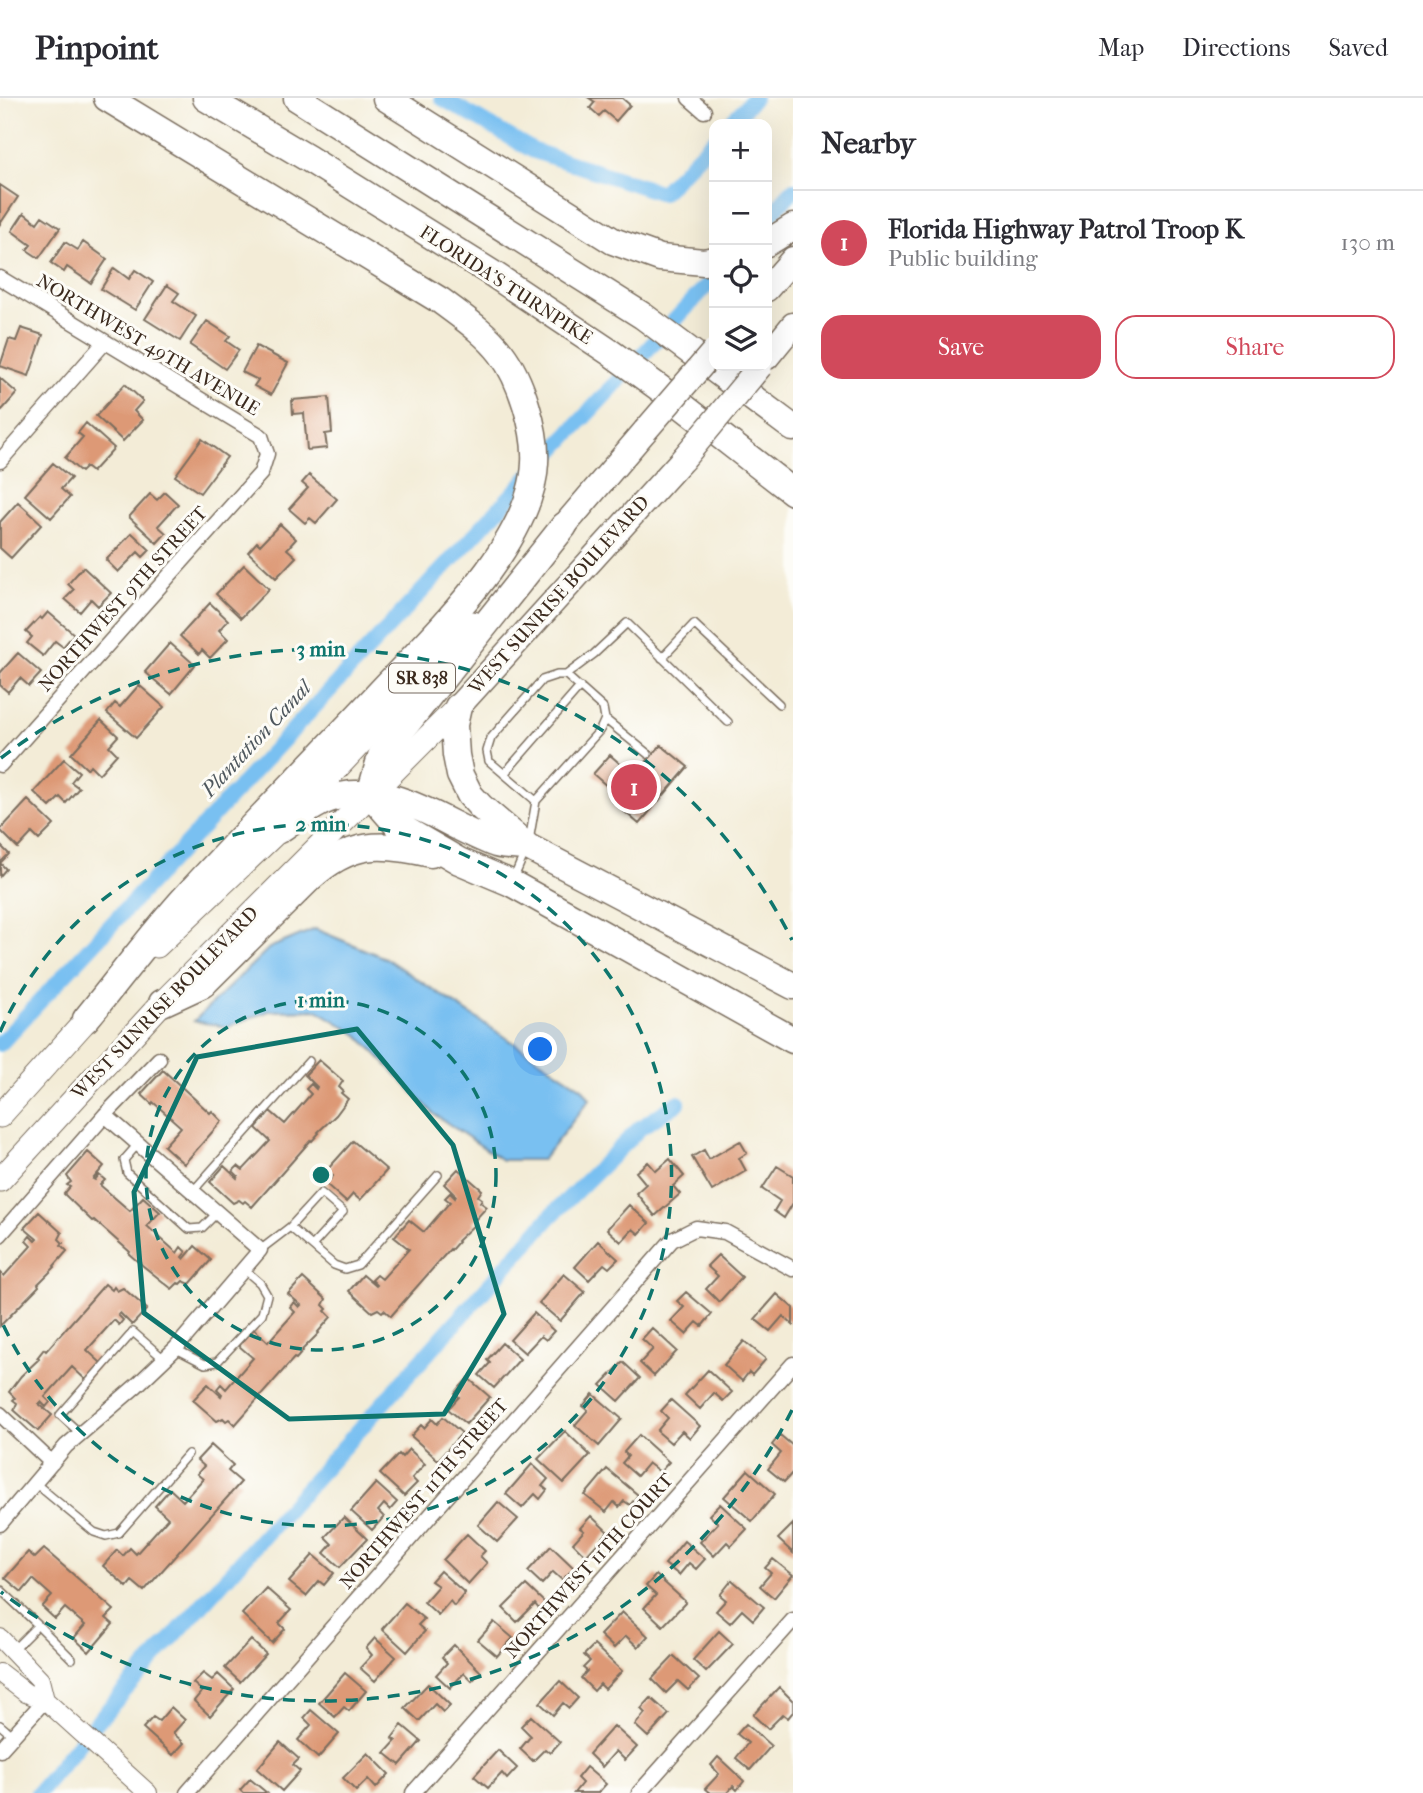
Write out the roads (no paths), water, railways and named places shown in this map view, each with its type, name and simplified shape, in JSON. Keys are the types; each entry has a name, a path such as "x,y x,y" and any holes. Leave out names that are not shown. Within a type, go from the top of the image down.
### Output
{"highway":[{"path":"86,1019 182,901 454,612 497,558 527,503 535,464 533,431 522,395 502,355 478,329 441,301 107,98"},
{"name":"FLORIDA'S TURNPIKE","path":"206,98 493,274 611,353 793,492"},
{"path":"297,98 702,351 793,428"},
{"path":"386,98 612,241 660,258 709,261"},
{"path":"772,283 793,259"},
{"path":"772,351 793,325"},
{"name":"SR 838","path":"564,526 645,431 702,351"},
{"name":"WEST SUNRISE BOULEVARD","path":"458,707 683,459 756,371"},
{"path":"370,793 381,756 564,526"},
{"path":"458,707 454,725 460,775 470,795 481,807 528,847 793,986"},
{"path":"370,793 397,825 459,861 511,883 793,1040"},
{"path":"279,830 315,806 338,796 370,793 407,801 498,844 528,847"},
{"path":"162,1003 203,984 310,878 344,853 369,846 395,846 459,861"}],"main road":[{"name":"SR 838","path":"0,1116 86,1019 155,947 279,830 564,526"},
{"name":"WEST SUNRISE BOULEVARD","path":"0,1180 162,1003 458,707"}],"street":[{"path":"689,98 704,111"},
{"name":"NORTHWEST 49TH AVENUE","path":"0,278 261,436 267,453"},
{"path":"0,461 105,342"},
{"name":"NORTHWEST 9TH STREET","path":"0,765 261,473 267,453"},
{"path":"0,1235 105,1115 159,1059"},
{"path":"0,1524 80,1434 176,1348 260,1250 105,1115"},
{"name":"NORTHWEST 11TH STREET","path":"187,1793 672,1240 696,1228 725,1232 793,1269"},
{"name":"NORTHWEST 11TH COURT","path":"413,1793 793,1364"},
{"path":"0,1414 52,1463"},
{"path":"639,1793 793,1620"},
{"path":"7,1644 40,1680 45,1700"},
{"path":"0,1673 26,1693 45,1700 148,1793"},
{"path":"0,1750 45,1700"}],"lane":[{"path":"536,801 489,761 487,751 491,738 542,680 566,675 594,654 626,623 728,722"},
{"path":"662,658 694,624 779,704"},
{"path":"511,883 528,847 536,801 600,730 605,719 603,708 566,675"},
{"path":"504,774 580,687"},
{"path":"605,719 648,754"},
{"path":"193,1191 309,1061"},
{"path":"138,1144 124,1160 127,1173 189,1229 202,1228 217,1212"},
{"path":"290,1227 334,1265 345,1269 358,1265 438,1175"},
{"path":"260,1250 290,1227 321,1193 343,1212 312,1246"},
{"path":"176,1348 205,1364 217,1362 262,1314 267,1295 260,1283 245,1270"},
{"path":"80,1434 60,1415 133,1332 164,1359"},
{"path":"35,1483 94,1532 106,1536 119,1533 188,1454"},
{"path":"1,1590 72,1659"},
{"path":"7,1644 38,1625"},
{"path":"0,1725 13,1736"}],"water":[{"path":"315,929 385,958 582,1088 590,1099 542,1160 502,1160 434,1114 358,1035 317,1010 269,1011 227,1027 194,1021 269,948"}],"waterway":[{"path":"442,98 534,151 662,193 709,145"},
{"path":"735,119 754,98"},
{"name":"Plantation Canal","path":"772,213 793,190"},
{"name":"Plantation Canal","path":"0,1044 709,283"},
{"path":"38,1793 95,1724 552,1215 640,1128 678,1103"}],"place":[{"name":"Florida Highway Patrol Troop K","path":"634,787"}]}
